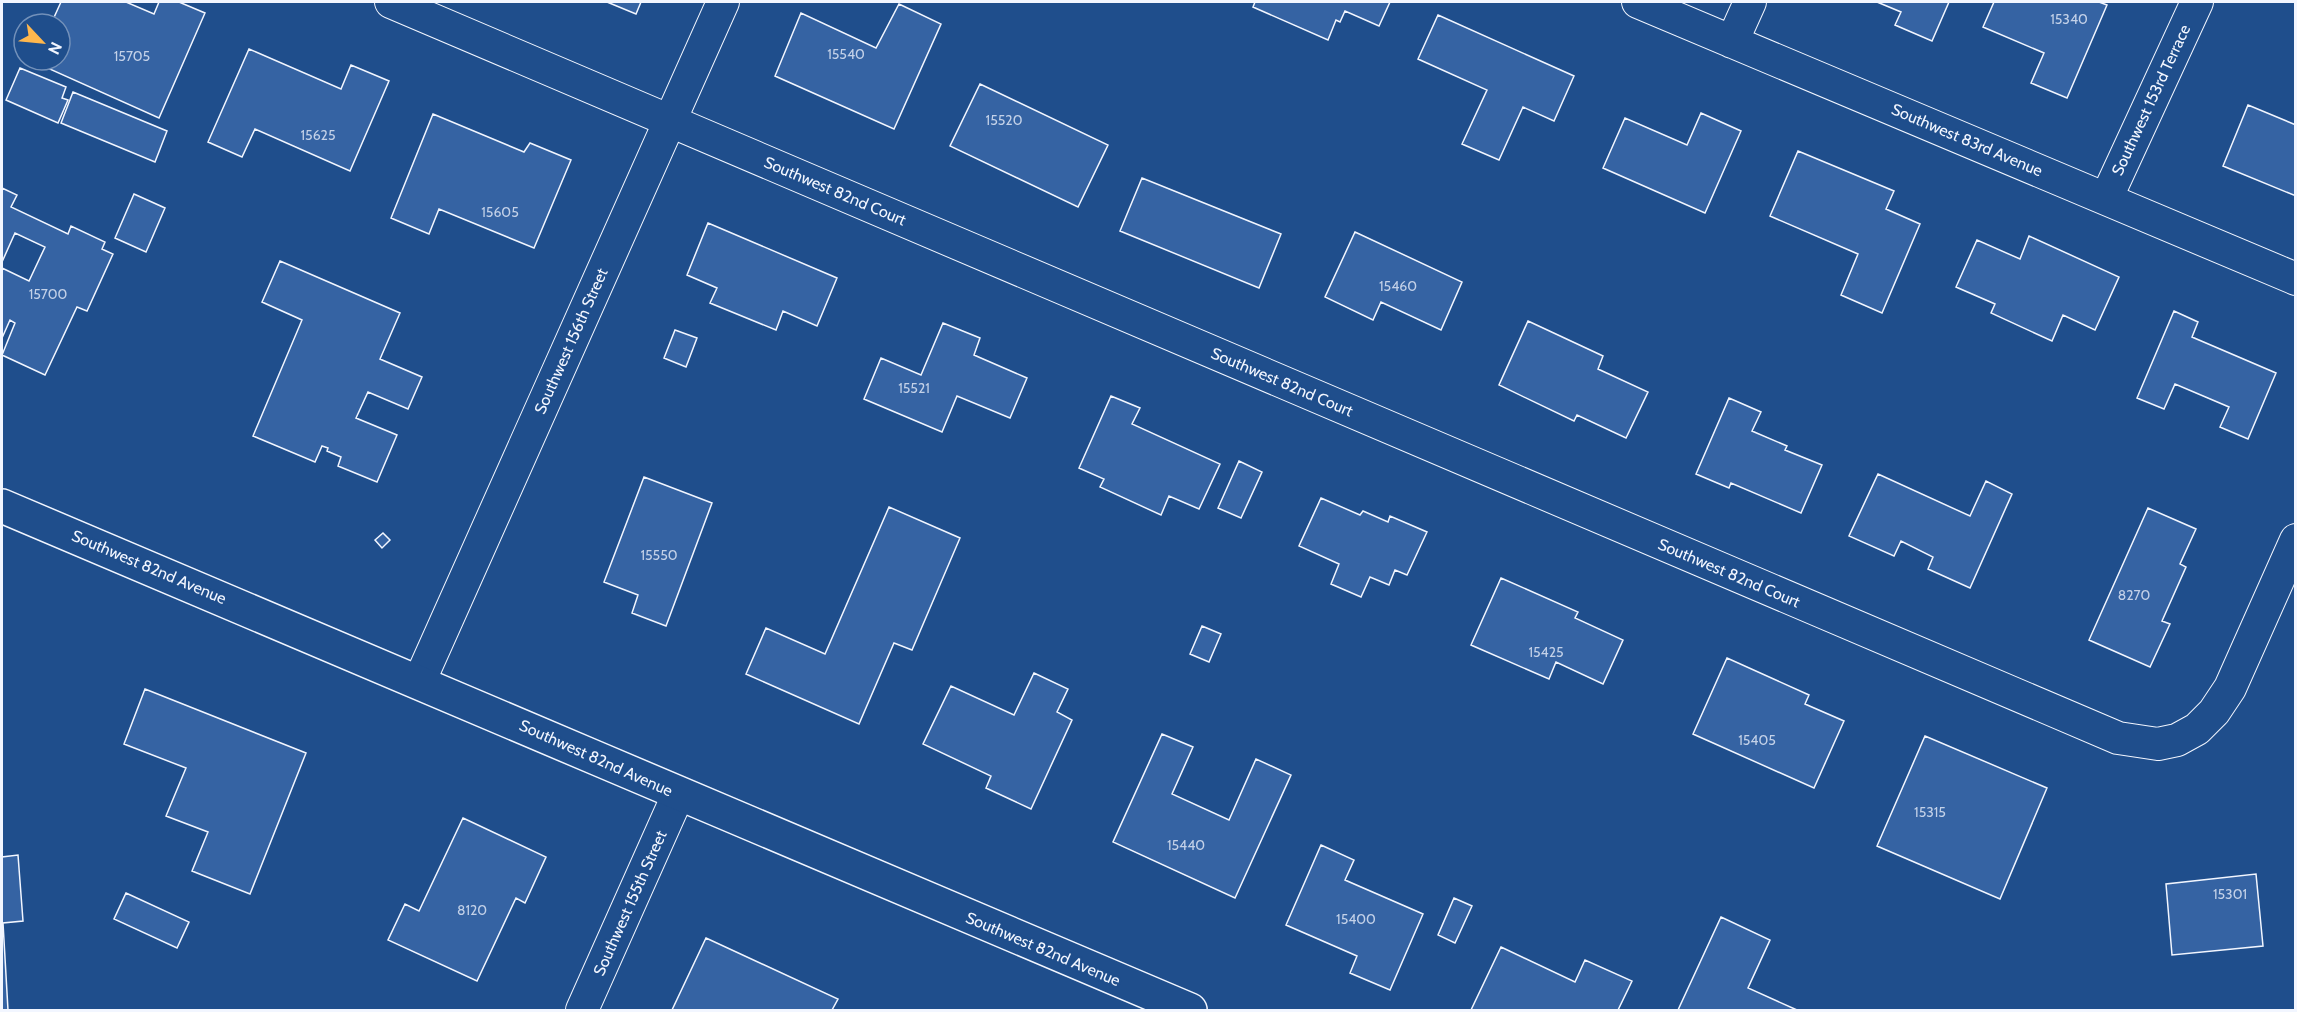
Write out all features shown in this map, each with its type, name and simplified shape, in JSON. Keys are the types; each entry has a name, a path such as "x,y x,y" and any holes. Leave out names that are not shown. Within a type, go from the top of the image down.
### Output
{"street":[{"name":"Southwest 82nd Court","path":"391,2 2092,728 2141,743 2158,744 2177,740 2197,729 2214,712 2230,688 2295,540"},
{"name":"Southwest 156th Street","path":"420,680 723,2"},
{"name":"Southwest 83rd Avenue","path":"1638,2 2295,279"},
{"path":"1732,42 1750,2"},
{"name":"Southwest 153rd Terrace","path":"2106,199 2197,2"},
{"name":"Southwest 82nd Avenue","path":"2,506 420,680 678,795 1190,1011"},
{"name":"Southwest 155th Street","path":"582,1011 678,795"}],"building":[{"path":"61,2 126,2 154,14 159,2 179,2 205,13 159,118 56,72 72,72 72,12 56,12"},
{"path":"607,2 641,2 636,14"},
{"path":"1255,2 1390,2 1379,26 1345,11 1340,22 1336,20 1328,40 1253,7"},
{"path":"1877,2 1949,2 1932,41 1895,25 1901,12"},
{"path":"1994,2 2099,2 2107,5 2067,98 2031,83 2044,53 1983,27"},
{"path":"899,4 941,24 894,129 775,76 801,13 876,48"},
{"path":"1438,15 1574,76 1554,121 1523,107 1499,160 1462,144 1487,90 1418,59"},
{"path":"249,49 341,89 351,65 389,81 350,171 255,129 242,157 208,142"},
{"path":"18,72 30,72 66,87 62,98 68,100 58,123 6,100"},
{"path":"980,84 1108,145 1078,207 950,146"},
{"path":"73,92 167,131 155,162 61,123"},
{"path":"2248,105 2296,125 2296,196 2223,166"},
{"path":"1701,113 1741,131 1705,213 1603,168 1625,118 1687,145"},
{"path":"433,114 524,152 530,143 571,160 534,248 439,209 429,234 391,218"},
{"path":"1798,151 1894,191 1886,209 1920,224 1882,313 1841,295 1858,254 1770,216"},
{"path":"1142,178 1281,234 1259,288 1120,231"},
{"path":"2,188 17,195 11,207 68,234 71,226 105,242 102,249 113,254 87,311 77,307 45,375 2,355 15,323 10,320 2,338 2,268 29,281 45,247 15,233 2,262"},
{"path":"134,194 165,208 146,252 115,238"},
{"path":"708,223 837,278 817,326 783,311 776,330 710,303 717,288 687,275"},
{"path":"1355,232 1462,282 1441,330 1381,302 1373,320 1325,297"},
{"path":"2029,236 2119,277 2095,330 2063,315 2052,341 1991,313 1995,304 1956,287 1977,240 2020,259"},
{"path":"280,261 400,313 380,359 422,377 408,409 368,392 356,418 397,435 377,482 338,466 341,457 327,451 328,448 322,446 315,462 253,436 302,320 262,302"},
{"path":"2174,311 2198,322 2192,337 2276,373 2248,439 2220,427 2229,407 2175,384 2164,409 2137,398"},
{"path":"1528,321 1603,356 1598,369 1648,392 1626,438 1577,415 1574,421 1499,385"},
{"path":"943,323 980,338 974,355 1027,378 1010,418 957,396 942,432 864,399 881,358 921,375"},
{"path":"675,330 697,338 686,367 664,358"},
{"path":"1111,396 1140,408 1132,424 1220,464 1199,509 1169,496 1161,515 1100,487 1104,479 1079,468"},
{"path":"1729,398 1761,412 1752,431 1787,446 1785,450 1822,465 1801,513 1731,483 1729,488 1696,474"},
{"path":"1239,461 1262,472 1241,518 1218,508"},
{"path":"1878,474 1970,516 1986,481 2012,494 1970,588 1928,569 1933,557 1901,541 1894,556 1849,536"},
{"path":"644,477 712,503 666,626 632,613 638,595 604,582"},
{"path":"1321,498 1360,515 1363,511 1388,522 1390,516 1427,532 1407,575 1395,570 1389,585 1370,577 1361,597 1331,584 1339,564 1299,546"},
{"path":"889,507 960,538 912,650 894,643 859,724 746,674 766,628 825,654"},
{"path":"2148,508 2196,529 2180,564 2186,567 2162,621 2170,624 2150,667 2089,640"},
{"path":"383,533 390,540 382,548 375,540"},
{"path":"1501,578 1578,612 1575,618 1623,640 1603,684 1556,662 1549,679 1471,645"},
{"path":"1202,626 1221,634 1209,662 1190,654"},
{"path":"1727,658 1809,695 1805,704 1844,721 1814,788 1693,734"},
{"path":"1034,673 1068,689 1057,712 1072,720 1031,809 986,788 991,776 923,744 951,686 1014,715"},
{"path":"145,689 306,753 250,894 192,871 208,832 166,816 186,768 124,744"},
{"path":"1162,734 1193,747 1172,794 1229,820 1256,759 1291,775 1235,898 1113,842"},
{"path":"1925,736 2047,788 2000,899 1877,846"},
{"path":"463,818 546,857 525,903 516,898 477,981 388,940 405,904 419,911"},
{"path":"1321,845 1354,860 1345,880 1423,914 1390,990 1350,973 1357,956 1286,925"},
{"path":"18,855 23,921 3,923 8,1010 2,1010 2,857"},
{"path":"2256,874 2263,946 2172,955 2166,884"},
{"path":"126,893 189,922 177,948 114,919"},
{"path":"1454,898 1472,906 1455,943 1438,935"},
{"path":"1721,917 1770,940 1748,988 1797,1010 1678,1010"},
{"path":"706,938 838,999 832,1010 672,1010"},
{"path":"1501,947 1575,982 1585,960 1632,981 1618,1010 1471,1010"}]}
